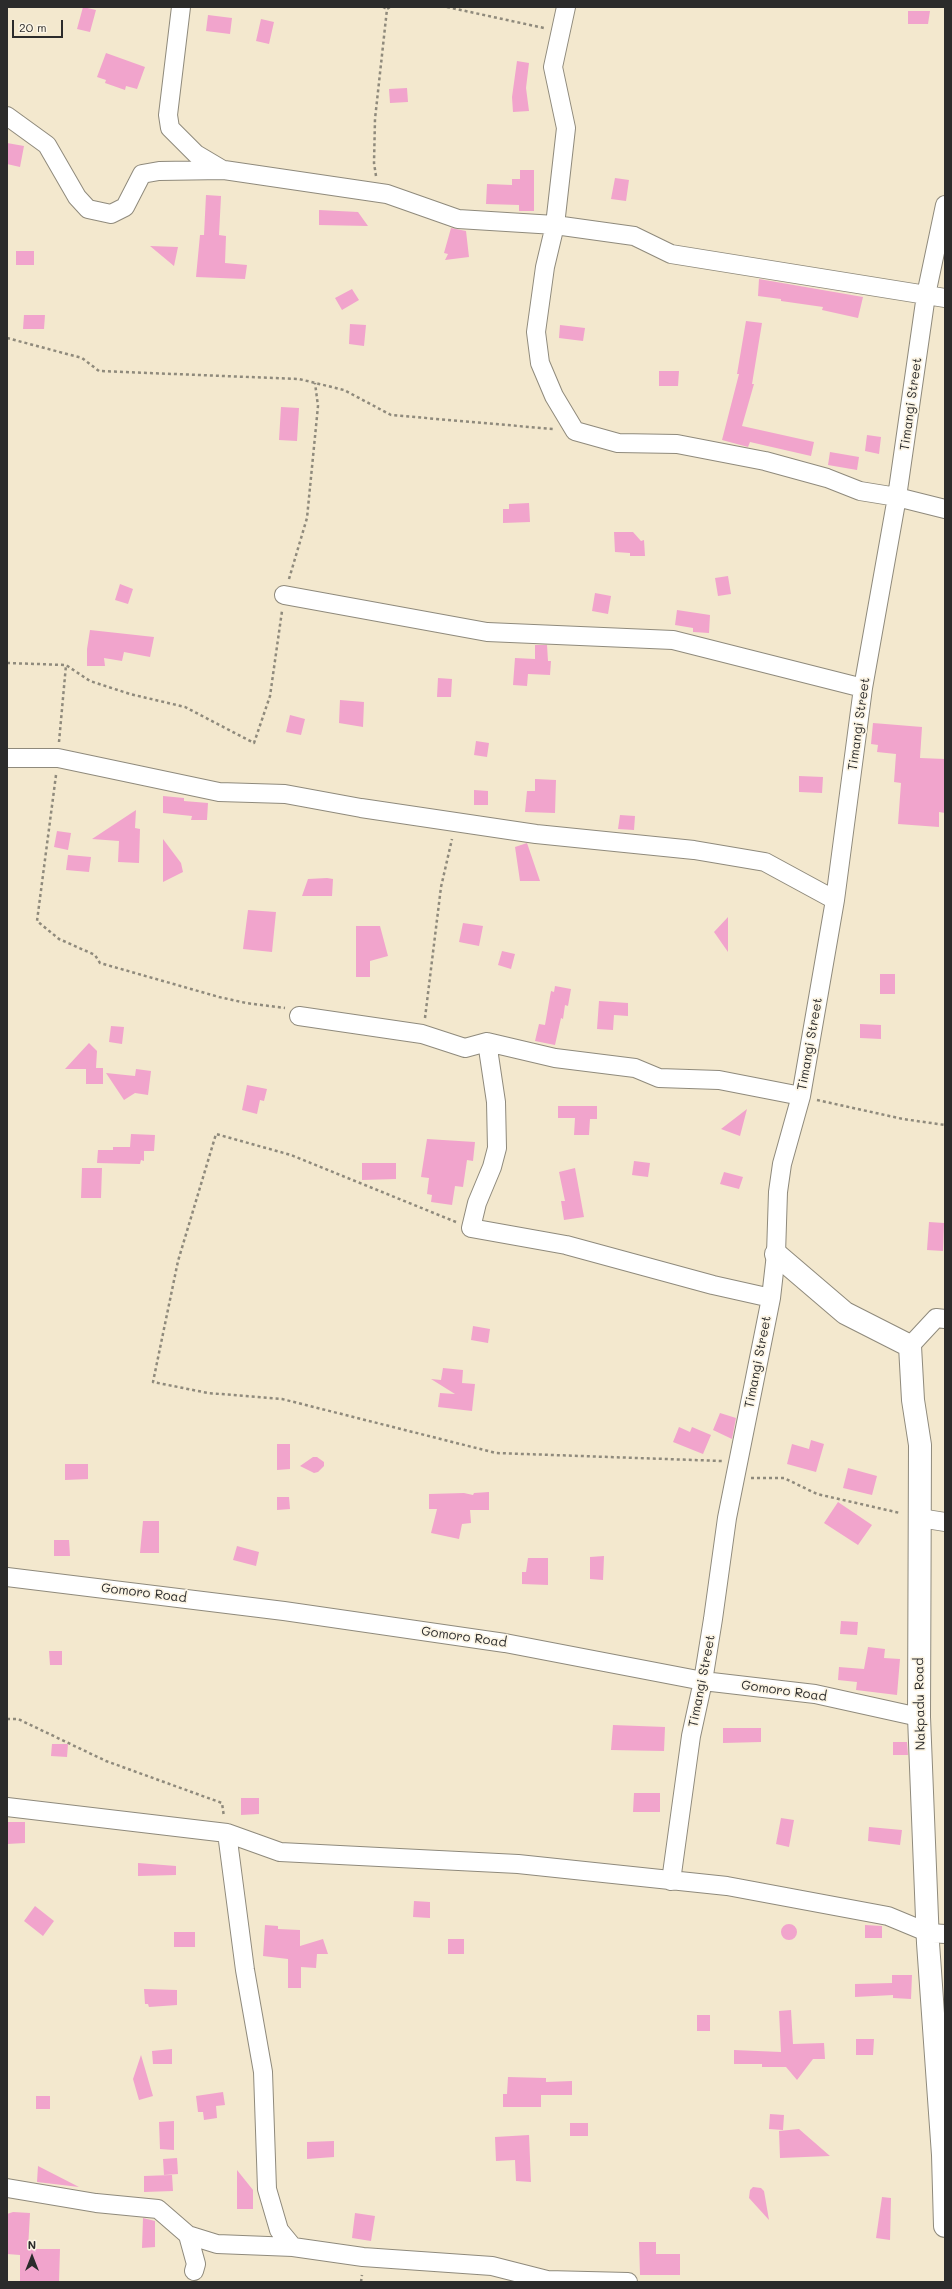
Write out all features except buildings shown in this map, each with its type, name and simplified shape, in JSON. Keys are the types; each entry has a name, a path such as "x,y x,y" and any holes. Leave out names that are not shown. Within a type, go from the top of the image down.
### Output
{"street":[{"path":"181,7 168,115 170,128 196,154 224,170"},
{"path":"566,7 553,67 566,128 555,225 544,267 536,332 540,363 554,396 575,431 618,443 677,444 766,461 827,478 860,491 897,496 945,509"},
{"path":"7,116 47,145 77,197 88,209 111,214 125,207 142,174 159,171 224,170 387,194 458,219 555,225 634,236 671,254 945,298"},
{"name":"Timangi Street","path":"671,1881 691,1736 703,1681 727,1518 771,1298 776,1254 779,1185 782,1164 801,1096 835,900 863,688 897,496 926,295 945,205"},
{"path":"284,595 487,632 672,640 863,688"},
{"path":"7,758 58,758 220,792 285,794 536,834 694,850 765,862 835,900"},
{"path":"299,1016 422,1034 465,1048 487,1042 556,1058 635,1068 659,1078 719,1080 801,1096"},
{"path":"487,1042 496,1102 496,1148 492,1167 477,1203 471,1228 566,1244 713,1284 771,1298"},
{"path":"776,1254 845,1313 910,1346 936,1318 945,1319"},
{"name":"Nakpadu Road","path":"910,1346 913,1400 920,1445 919,1717 937,1933 928,1943 943,2155 945,2226"},
{"path":"920,1518 945,1522"},
{"name":"Gomoro Road","path":"7,1577 284,1611 505,1643 703,1681 815,1694 919,1717"},
{"path":"7,1807 227,1833 280,1852 518,1864 727,1886 888,1916 937,1933"},
{"path":"227,1833 245,1970 263,2072 267,2190 279,2230 293,2247"},
{"path":"7,2188 96,2203 158,2209 188,2235 217,2244 293,2247 363,2257 492,2266 547,2280 628,2282"},
{"path":"188,2235 195,2267 217,2244"}],"path":[{"path":"383,7 388,8 375,119 374,163 375,174 387,194"},
{"path":"447,7 560,32"},
{"path":"7,338 82,358 99,372 299,379 344,390 391,414 575,431"},
{"path":"7,663 66,665 90,681 130,694 185,707 254,743 270,696 284,595 307,518 318,406 316,383"},
{"path":"66,665 58,758 37,921 59,939 95,955 100,962 219,997 246,1003 287,1008 299,1016"},
{"path":"422,1034 429,999 431,958 441,887 456,822"},
{"path":"801,1096 903,1120 945,1125"},
{"path":"471,1228 290,1155 216,1134 178,1261 153,1382 208,1393 282,1400 496,1454 736,1470 784,1478 817,1494 920,1518"},
{"path":"7,1719 18,1719 106,1761 222,1803 227,1833"}]}
